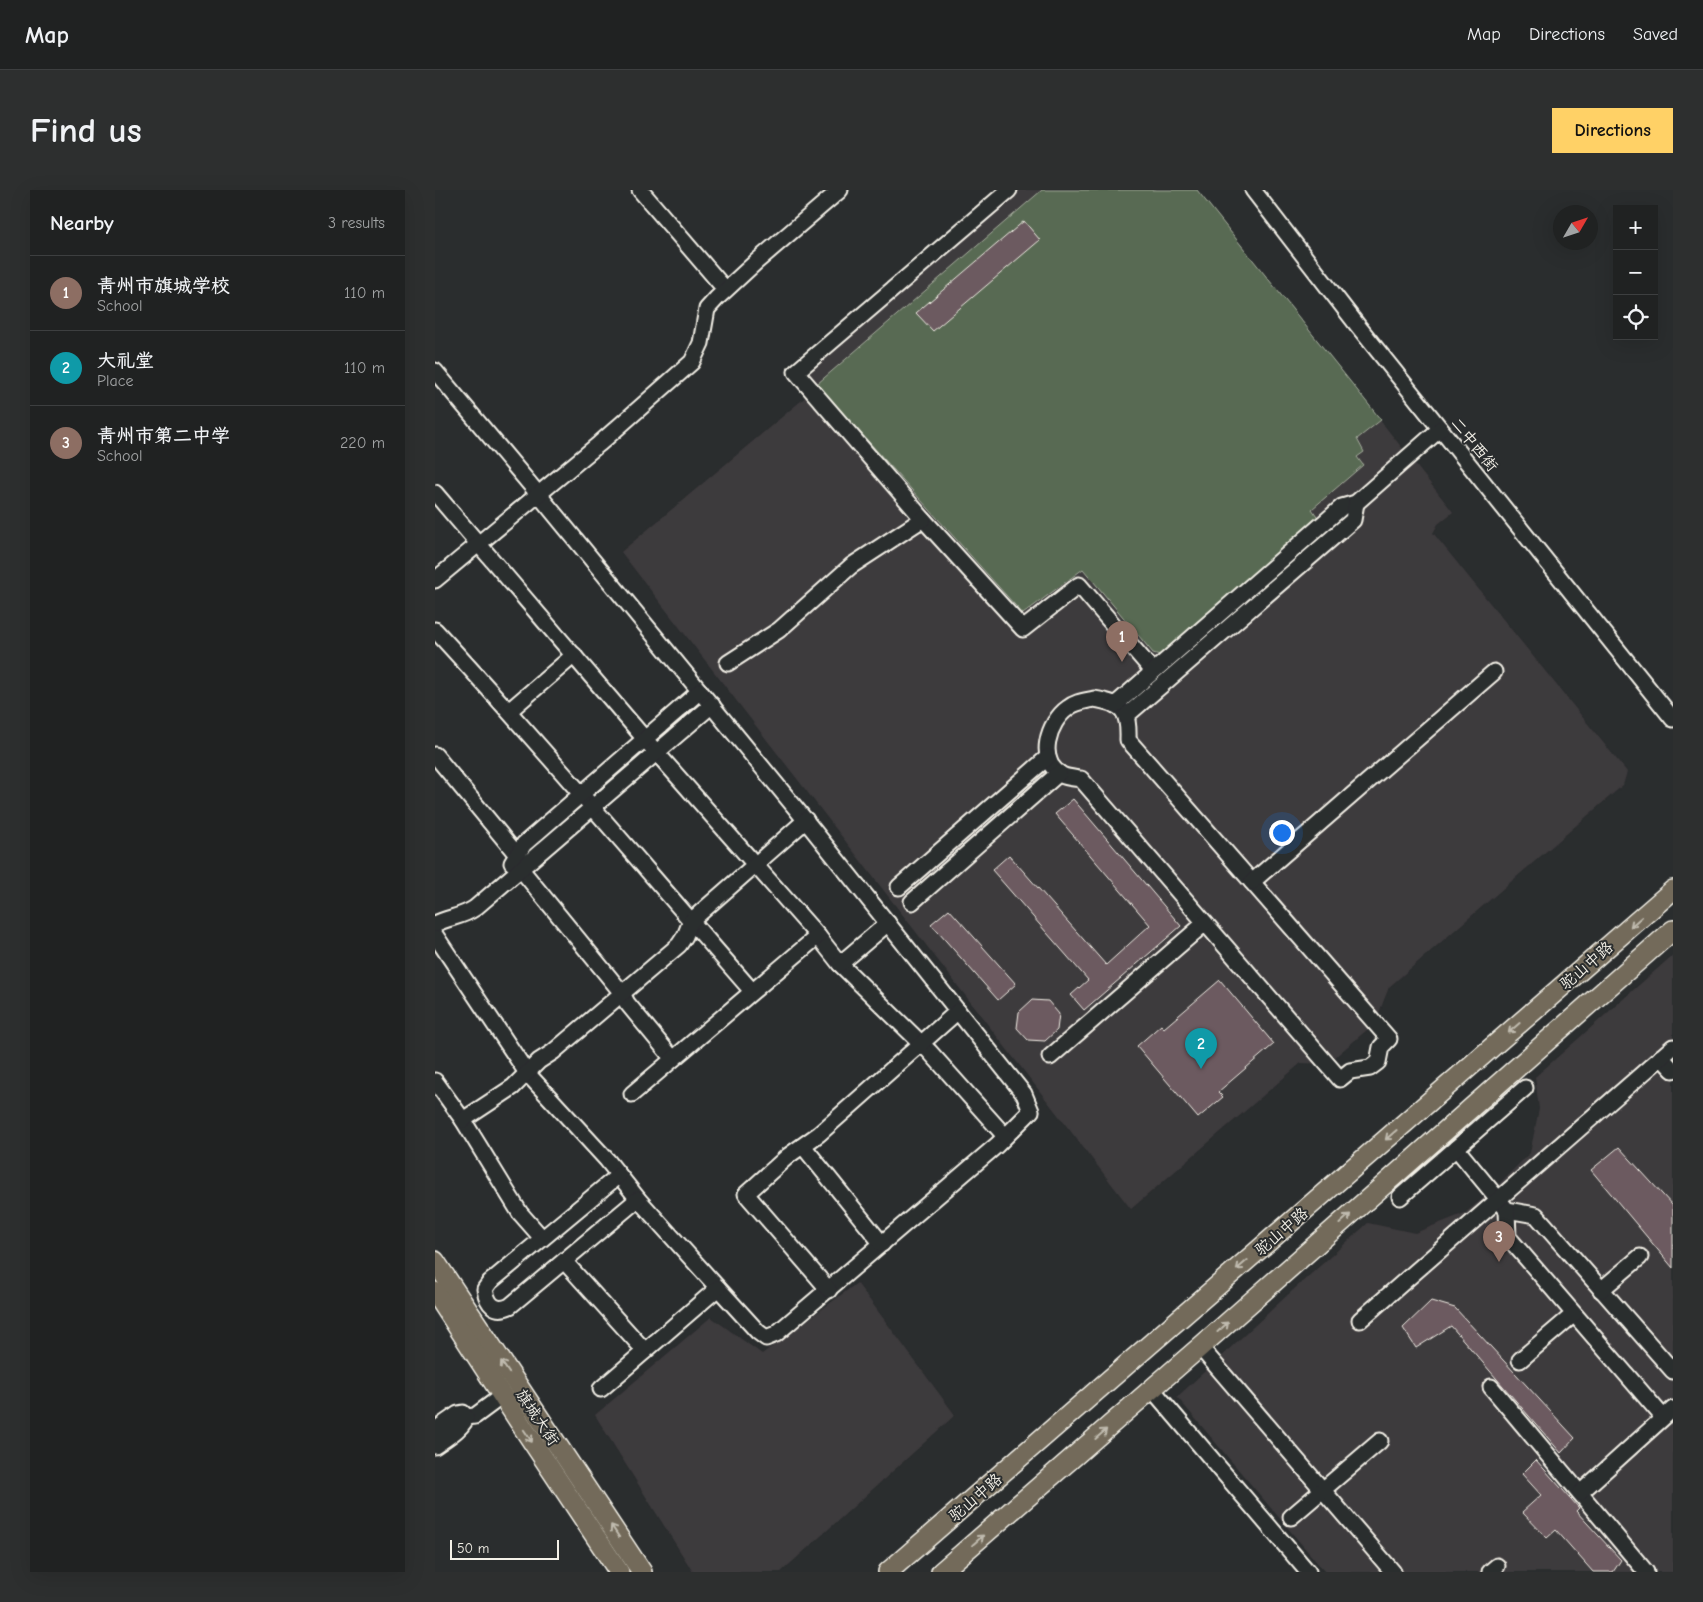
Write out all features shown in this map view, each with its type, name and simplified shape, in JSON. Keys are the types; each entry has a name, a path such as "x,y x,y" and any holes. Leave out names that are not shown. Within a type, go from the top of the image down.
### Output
{"main road":[{"name":"驼山中路","path":"889,1572 1673,890"},
{"name":"驼山中路","path":"941,1572 1200,1347 1673,930"},
{"name":"旗城大街","path":"435,1261 642,1572"},
{"name":"旗城大街","path":"435,1292 619,1572"}],"street":[{"path":"640,190 725,289"},
{"path":"435,580 539,495 692,362 701,343 707,309 725,289 840,190"},
{"path":"1009,190 796,372 923,519 1023,629 1079,585 1153,671"},
{"name":"二中西街","path":"1253,190 1358,326 1673,719"},
{"path":"435,371 806,820 1024,1094 1031,1111 829,1290 776,1334 766,1338 757,1332 527,1073 435,935"},
{"path":"1115,705 1342,507 1355,503 1441,429"},
{"path":"435,493 840,964 929,1051 1005,1136"},
{"path":"1126,716 1353,520 1355,503"},
{"path":"728,663 779,630 851,566 923,519"},
{"path":"435,630 593,806 753,991"},
{"path":"509,711 574,655"},
{"path":"1252,882 1494,672"},
{"path":"520,861 524,844 701,692"},
{"path":"1094,699 1115,705 1126,716 1128,740 1389,1039 1381,1047 1378,1062 1370,1068 1350,1071 1340,1079 1081,779 1064,776 1054,768 1048,757 1048,742 1051,728 1059,716 1069,707 1094,699"},
{"path":"435,924 446,919 465,915 520,861 593,806 712,705"},
{"path":"435,755 520,861 524,873 673,1059"},
{"path":"899,887 1048,757"},
{"path":"912,902 1059,773"},
{"path":"463,1120 513,1087 539,1061 553,1052 679,945 691,921 806,820"},
{"path":"953,840 965,856"},
{"path":"840,964 888,923"},
{"path":"1050,1057 1205,923"},
{"path":"632,1094 817,936"},
{"path":"829,1290 746,1194 788,1156 819,1134 958,1011"},
{"path":"1360,1320 1503,1205 1673,1047"},
{"path":"1661,1058 1673,1070"},
{"path":"435,1080 463,1120 520,1213 541,1238"},
{"path":"1399,1197 1525,1088"},
{"path":"803,1146 882,1244"},
{"path":"1456,1148 1503,1205 1508,1237 1574,1314 1668,1413 1580,1494"},
{"path":"619,1175 490,1282 485,1289 489,1303 496,1308 502,1309 510,1306 638,1199"},
{"path":"1503,1205 1536,1215 1673,1371"},
{"path":"1601,1290 1640,1257"},
{"path":"564,1261 645,1351"},
{"path":"601,1389 718,1288"},
{"path":"472,1317 489,1303"},
{"path":"1520,1360 1574,1314"},
{"path":"1200,1347 1393,1572"},
{"path":"1491,1387 1646,1572"},
{"path":"1152,1389 1308,1572"},
{"path":"466,1417 475,1416 502,1396"},
{"path":"435,1430 458,1414 463,1413 466,1417"},
{"path":"435,1446 459,1428 466,1417"},
{"path":"1291,1517 1379,1441"}],"shaded area":[{"path":"996,190 1197,190 1453,512 1438,524 1433,533 1627,772 1623,785 1389,987 1375,1023 1327,1064 1301,1063 1131,1209 621,552 808,395 789,370"},
{"path":"1673,955 1673,1572 1325,1572 1177,1397 1368,1223 1415,1233 1465,1213 1491,1192 1530,1153 1539,1109 1535,1077"},
{"path":"857,1283 955,1415 781,1572 693,1572 595,1415 711,1317 762,1354"}],"green space":[{"path":"1042,190 1197,190 1381,420 1357,439 1364,452 1357,457 1363,465 1312,509 1319,519 1160,655 1153,653 1083,569 1023,614 817,384"}],"building":[{"path":"1024,221 1040,240 933,331 916,313"},
{"path":"1073,799 1181,926 1084,1010 1071,995 1088,980 992,870 1009,855 1106,965 1150,925 1055,814"},
{"path":"949,909 1016,984 998,1000 931,924"},
{"path":"1220,980 1274,1044 1218,1092 1223,1097 1198,1118 1137,1046 1161,1025 1164,1028"},
{"path":"1032,1000 1048,1001 1059,1014 1057,1030 1045,1041 1028,1040 1017,1028 1019,1012"},
{"path":"1619,1147 1673,1206 1673,1268 1591,1170"},
{"path":"1431,1301 1455,1308 1575,1438 1561,1453 1451,1326 1416,1348 1403,1328"},
{"path":"1536,1460 1579,1508 1576,1511 1621,1560 1613,1572 1593,1572 1556,1530 1547,1538 1522,1512 1541,1495 1522,1474"}],"place":[{"name":"青州市旗城学校","path":"1122,662"},
{"name":"大礼堂","path":"1201,1069"},
{"name":"青州市第二中学","path":"1499,1262"}]}
